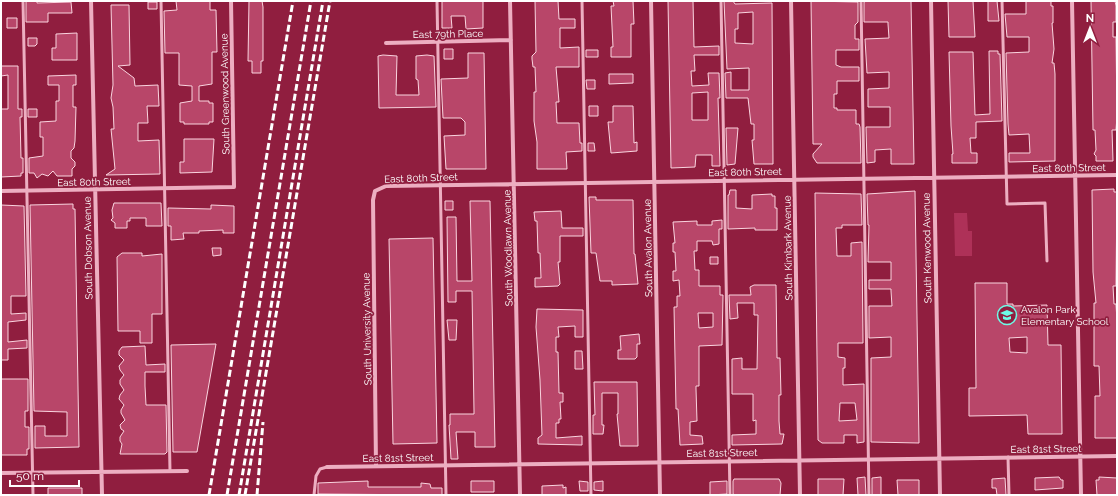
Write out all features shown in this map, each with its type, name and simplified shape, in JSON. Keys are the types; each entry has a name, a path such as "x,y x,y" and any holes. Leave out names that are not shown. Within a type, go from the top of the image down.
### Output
{"street":[{"name":"South Dobson Avenue","path":"91,1 102,495"},
{"name":"South Greenwood Avenue","path":"231,1 234,187"},
{"name":"South Woodlawn Avenue","path":"510,1 520,495"},
{"name":"South Avalon Avenue","path":"651,1 660,495"},
{"name":"South Kimbark Avenue","path":"791,1 800,495"},
{"name":"South Kenwood Avenue","path":"931,1 940,495"},
{"path":"1072,1 1081,495"},
{"name":"East 79th Place","path":"386,43 511,40"},
{"name":"East 80th Street","path":"375,191 386,186 1117,175"},
{"name":"East 80th Street","path":"1,191 234,187"},
{"name":"South University Avenue","path":"375,191 376,466"},
{"name":"East 81st Street","path":"327,467 1117,456"},
{"path":"1,473 187,471"}],"lane":[{"path":"23,1 33,495"},
{"path":"161,1 170,471"},
{"path":"437,1 446,495"},
{"path":"582,1 591,495"},
{"path":"721,1 730,495"},
{"path":"861,1 869,495"},
{"path":"1002,1 1005,177 1007,204 1045,203 1047,261"},
{"path":"1008,457 1009,495"},
{"path":"314,495 316,476 320,469 327,467"}],"shaded area":[{"path":"954,213 967,213 968,231 972,231 972,256 955,256"}],"building":[{"path":"26,1 37,1 37,3 71,2 72,13 48,13 48,22 26,22"},
{"path":"176,1 210,1 210,10 216,10 217,52 212,52 212,84 199,86 199,101 209,101 209,103 213,103 213,122 209,122 209,124 184,124 184,122 180,122 180,103 192,101 192,86 179,85 179,53 165,53 164,11 177,10"},
{"path":"249,1 262,1 263,7 263,61 261,61 261,73 252,73 252,61 248,61"},
{"path":"442,1 483,1 483,28 466,29 465,16 451,16 452,28 442,28"},
{"path":"535,1 558,1 559,19 575,19 575,28 560,28 560,48 579,47 579,67 556,67 559,102 556,102 557,123 579,123 580,143 582,143 582,151 566,152 567,169 537,169 537,142 534,121 534,92 536,92 535,67 533,67 532,59 532,56 536,52"},
{"path":"613,1 633,1 634,24 631,24 631,57 611,57 611,47 613,47 611,6 614,6"},
{"path":"668,1 693,1 694,47 719,46 719,55 694,55 695,71 691,71 692,86 709,85 708,73 719,73 720,98 718,98 720,166 712,166 712,155 696,155 695,167 671,168","holes":["708,92 708,120 692,120 692,93"]},
{"path":"724,1 733,1 735,4 772,3 773,164 754,164 752,140 754,140 754,124 751,124 748,98 726,98 725,73 731,72 731,90 749,90 749,68 727,69","holes":["753,12 753,44 735,43 735,29 738,29 738,13"]},
{"path":"811,1 858,2 858,22 855,25 855,39 859,39 859,50 836,50 836,65 841,67 859,67 859,81 837,81 837,94 834,94 834,108 837,108 837,110 856,110 856,124 859,124 860,127 861,163 817,163 813,157 813,154 822,144 813,144"},
{"path":"911,1 914,164 891,164 891,149 875,150 875,162 867,163 866,127 890,127 890,107 868,107 868,89 889,88 889,72 867,73 865,39 889,38 888,22 864,22 864,2"},
{"path":"948,1 973,1 975,37 949,37"},
{"path":"988,1 997,1 999,21 988,21"},
{"path":"1026,1 1051,1 1051,6 1053,6 1052,23 1054,49 1052,63 1054,63 1055,74 1055,161 1009,162 1009,153 1030,153 1029,134 1009,135 1006,53 1029,52 1029,37 1007,37 1005,14 1026,14"},
{"path":"1091,1 1115,1 1116,6 1116,22 1113,22 1113,37 1116,37 1117,116 1116,130 1112,130 1113,161 1096,161 1096,156 1094,154 1096,150 1095,130 1093,130"},
{"path":"148,2 157,2 157,9 148,9"},
{"path":"111,5 129,5 130,65 118,66 134,78 135,86 158,85 159,106 147,106 148,123 138,123 138,141 159,140 160,174 106,175 115,169 111,129 114,129 111,98 113,85"},
{"path":"7,18 17,18 17,28 7,28"},
{"path":"77,33 77,60 52,60 52,48 56,48 56,34"},
{"path":"28,38 37,38 37,44 35,46 28,46"},
{"path":"444,49 453,49 453,59 444,59"},
{"path":"586,50 598,50 598,57 586,57"},
{"path":"989,51 998,51 998,54 1000,54 1002,121 976,122 976,138 970,138 971,153 977,153 977,163 952,163 953,154 949,52 973,52 975,115 990,114"},
{"path":"468,53 484,53 486,169 446,169 444,136 465,135 465,122 461,118 443,118 441,79 468,78"},
{"path":"378,56 397,56 396,95 419,95 418,80 416,79 416,56 434,56 436,107 379,108"},
{"path":"1,66 18,66 18,109 22,109 22,117 20,117 23,173 21,173 21,176 1,177 1,109 8,109 8,75 1,76"},
{"path":"609,74 633,74 633,83 609,84"},
{"path":"76,75 76,85 73,85 73,107 76,107 75,141 74,148 71,151 71,158 75,162 75,166 72,169 72,176 57,176 53,171 48,176 42,174 37,178 34,173 29,173 29,158 43,156 43,137 40,137 40,122 56,121 56,101 59,101 59,85 48,85 48,76"},
{"path":"586,80 595,80 595,89 587,89"},
{"path":"589,106 598,106 598,116 589,116"},
{"path":"613,106 633,106 634,143 637,142 637,151 611,153 608,122 613,122"},
{"path":"28,109 37,109 37,117 28,117"},
{"path":"726,128 738,128 735,164 727,165"},
{"path":"184,139 214,139 212,172 180,173 180,162 184,162"},
{"path":"588,143 594,143 595,151 588,151"},
{"path":"1114,189 1114,192 1117,192 1116,286 1113,286 1117,321 1117,438 1095,438 1095,396 1100,396 1099,366 1094,366 1094,303 1096,303 1093,272 1092,190"},
{"path":"730,190 736,190 736,208 752,209 752,195 772,194 772,196 775,196 775,208 777,208 777,230 755,230 755,228 728,229 728,195"},
{"path":"915,191 919,443 871,442 871,358 891,357 891,337 869,338 869,306 892,306 891,289 869,289 869,280 891,280 891,262 868,262 869,225 867,194"},
{"path":"815,193 861,194 862,225 842,225 842,228 836,228 837,256 851,256 851,243 862,242 863,343 838,343 838,357 845,358 845,368 843,368 843,385 864,384 864,442 857,443 857,435 844,435 844,443 822,443 818,440","holes":["840,403 855,403 857,420 839,421"]},
{"path":"589,197 596,197 596,200 633,200 634,254 638,284 612,285 612,281 600,281 596,253 591,253"},
{"path":"445,201 453,201 453,210 445,210"},
{"path":"470,201 490,201 495,447 475,447 475,432 456,432 458,459 451,459 449,425 450,414 474,414 474,411 472,291 456,291 456,302 448,302 447,217 456,217 457,281 472,281"},
{"path":"114,203 161,203 162,226 146,226 146,218 130,218 130,221 127,221 127,228 115,228 115,223 111,220 113,218 112,210"},
{"path":"73,204 73,209 75,209 79,447 35,448 35,426 45,426 45,436 67,436 67,412 34,411 30,205"},
{"path":"1,205 24,206 26,296 11,296 11,314 26,313 26,320 8,322 8,342 27,340 27,348 8,349 8,360 1,360"},
{"path":"211,205 234,206 234,233 223,233 223,230 199,231 199,233 183,233 184,239 171,240 171,226 168,226 168,208 211,209"},
{"path":"561,211 562,228 583,228 583,236 560,236 560,262 558,262 560,284 558,286 535,287 535,278 541,278 540,253 538,253 537,221 535,221 534,212"},
{"path":"722,220 722,229 719,229 719,244 713,245 712,241 697,241 697,251 694,251 695,270 699,270 699,286 720,286 720,295 723,295 722,345 699,346 699,386 696,386 697,421 690,422 690,435 702,436 703,444 680,445 678,409 676,409 674,307 677,307 677,296 680,296 679,280 673,281 673,271 676,271 675,252 673,252 673,243 675,243 673,222 697,221 697,225 712,225 712,221","holes":["698,313 713,313 713,327 699,328"]},
{"path":"433,238 437,443 393,444 389,239"},
{"path":"212,248 221,248 221,255 213,256"},
{"path":"122,253 142,253 142,256 162,254 162,314 152,314 152,343 140,343 140,331 118,331 117,257"},
{"path":"710,257 718,257 718,264 710,264"},
{"path":"975,283 1007,283 1007,304 1013,304 1013,306 1047,305 1048,345 1061,345 1062,434 1028,434 1027,415 969,416 969,388 976,388","holes":["1027,337 1027,353 1010,352 1009,338"]},
{"path":"754,285 776,285 777,358 780,358 781,395 779,395 779,421 780,434 784,434 782,444 732,445 732,435 756,434 756,420 753,421 753,394 732,394 732,359 742,358 742,369 757,369 758,315 754,315 754,303 737,303 738,318 730,319 729,295 751,295 750,287"},
{"path":"537,309 583,310 583,337 575,337 575,326 558,327 559,337 556,337 559,393 563,393 563,402 560,402 561,419 559,419 559,423 556,423 556,438 582,436 582,445 538,444 538,438 542,435 536,327"},
{"path":"447,320 457,320 456,340 449,340"},
{"path":"639,334 640,344 637,344 637,357 635,359 618,359 618,350 621,350 620,336"},
{"path":"216,344 197,452 173,452 171,345"},
{"path":"145,346 146,365 165,364 165,372 145,372 145,386 146,405 166,405 167,452 165,454 120,454 122,444 120,437 124,431 121,429 120,425 125,420 121,413 124,405 119,399 124,390 120,384 120,380 124,375 119,366 124,360 119,355 119,351 122,347"},
{"path":"575,351 582,351 583,369 575,369"},
{"path":"1,379 28,379 28,411 25,411 25,427 29,427 29,449 27,449 27,455 1,455"},
{"path":"594,382 637,382 638,446 620,446 617,414 618,393 602,393 602,425 604,425 603,434 593,434 593,415 595,415"},
{"path":"865,477 866,495 858,495 857,478"},
{"path":"881,477 881,495 872,495 872,478"},
{"path":"1059,477 1063,480 1063,488 1035,490 1035,478"},
{"path":"1099,477 1117,478 1117,495 1097,495 1096,480 1099,480"},
{"path":"1005,478 1006,495 997,495 996,488 992,488 992,479"},
{"path":"734,479 779,479 781,483 780,495 735,495 733,494"},
{"path":"818,479 844,479 843,495 818,495"},
{"path":"897,480 919,480 919,495 898,495"},
{"path":"368,481 368,487 421,487 421,483 430,484 431,488 442,488 442,495 318,494 318,483"},
{"path":"471,481 494,481 494,492 471,492"},
{"path":"579,481 588,482 588,491 580,491"},
{"path":"603,481 603,491 594,490 594,482"},
{"path":"727,481 727,494 710,495 710,482"},
{"path":"563,485 563,488 566,487 566,495 542,495 542,486"},
{"path":"48,488 82,488 82,495 48,495"}],"railway":[{"path":"209,495 293,1"},
{"path":"227,495 311,1"},
{"path":"239,495 323,1"},
{"path":"245,495 330,1"},
{"path":"257,495 263,422"}],"place":[{"name":"Avalon Park Elementary School","path":"1007,315"}]}
